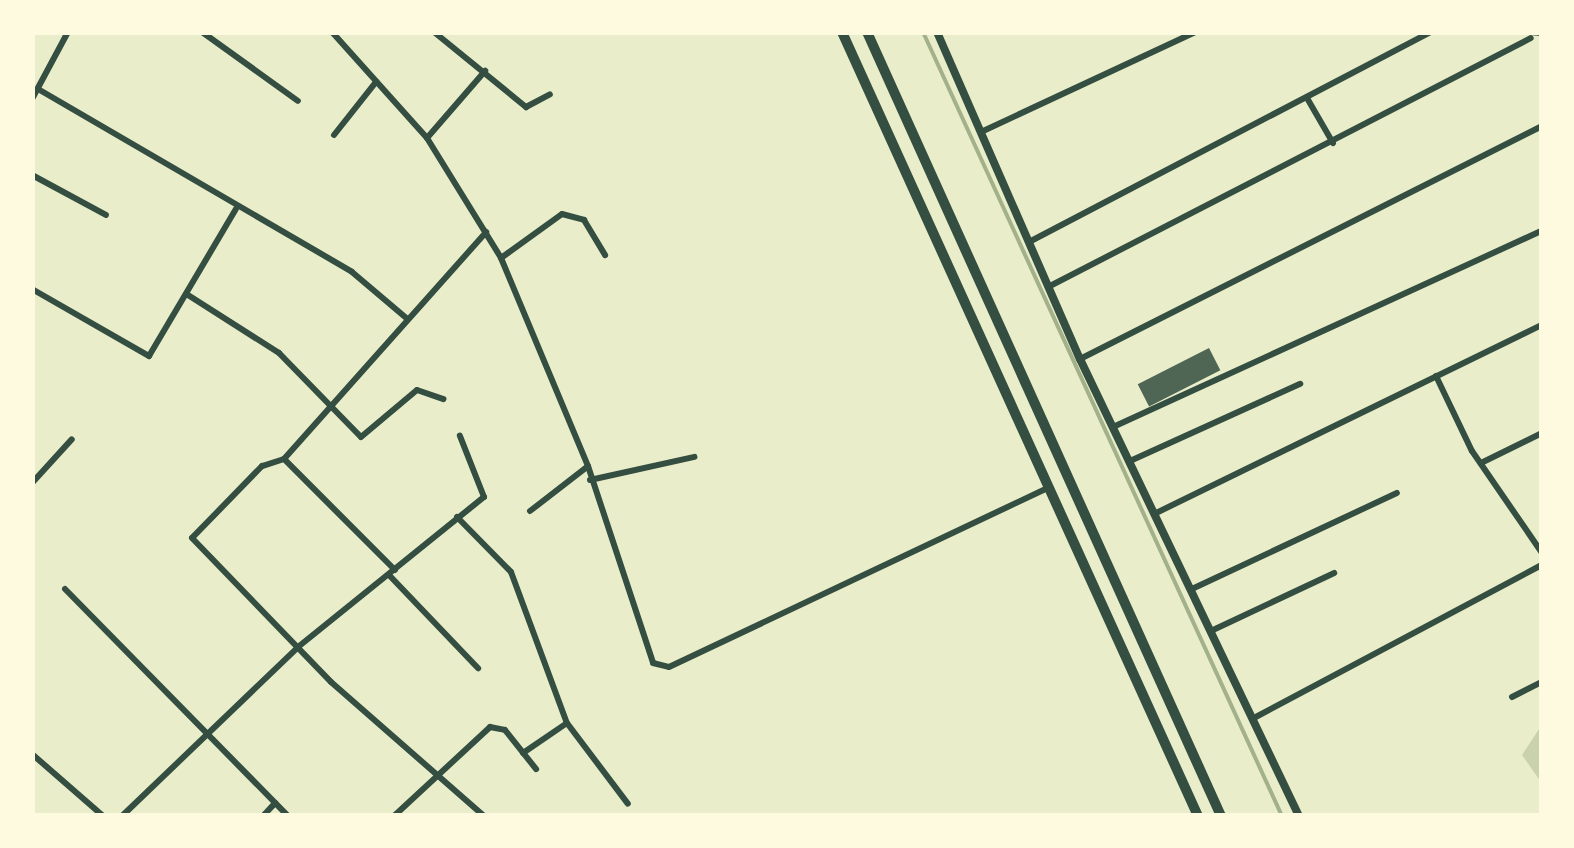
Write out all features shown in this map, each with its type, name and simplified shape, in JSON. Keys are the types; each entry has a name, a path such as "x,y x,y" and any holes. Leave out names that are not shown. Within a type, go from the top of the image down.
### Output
{"highway":[{"path":"842,32 1198,816"},
{"path":"867,32 1221,816"}],"street":[{"path":"32,100 68,32"},
{"path":"202,32 298,101"},
{"path":"332,32 427,138 501,258 588,466 650,658 664,667 1048,488"},
{"path":"434,32 526,107 550,94"},
{"path":"937,32 1080,360 1194,588 1298,816"},
{"path":"981,132 1195,32"},
{"path":"1029,242 1430,32"},
{"path":"1048,287 1542,33"},
{"path":"427,138 486,71"},
{"path":"334,134 376,82"},
{"path":"38,90 236,209 352,272 405,316"},
{"path":"1307,98 1333,143"},
{"path":"1080,360 1320,230 1542,126"},
{"path":"32,174 106,214"},
{"path":"32,290 146,356 188,295 236,209"},
{"path":"501,258 562,214 584,220 605,255"},
{"path":"1113,426 1542,230"},
{"path":"484,816 298,646 192,538 262,466 284,459 405,316 486,232"},
{"path":"188,295 279,353 361,436 417,390 443,399"},
{"path":"1154,514 1542,326"},
{"path":"1436,376 1481,464 1542,553"},
{"path":"1130,460 1300,384"},
{"path":"1481,464 1542,433"},
{"path":"122,816 203,733 298,646 392,572 486,489 460,436"},
{"path":"32,483 72,439"},
{"path":"590,480 694,456"},
{"path":"284,459 478,668"},
{"path":"530,512 588,466"},
{"path":"1194,588 1397,493"},
{"path":"457,517 511,572 568,724 628,804"},
{"path":"1251,719 1542,565"},
{"path":"1213,630 1334,573"},
{"path":"65,590 288,816"},
{"path":"1512,697 1542,682"},
{"path":"522,753 568,724"},
{"path":"394,816 490,727 505,730 536,769"},
{"path":"32,754 103,816"},
{"path":"263,816 275,803"}],"green space":[{"path":"1541,726 1541,782 1522,755"}],"building":[{"path":"1209,348 1220,370 1149,407 1138,384"}],"waterway":[{"path":"923,32 1282,816"}]}
